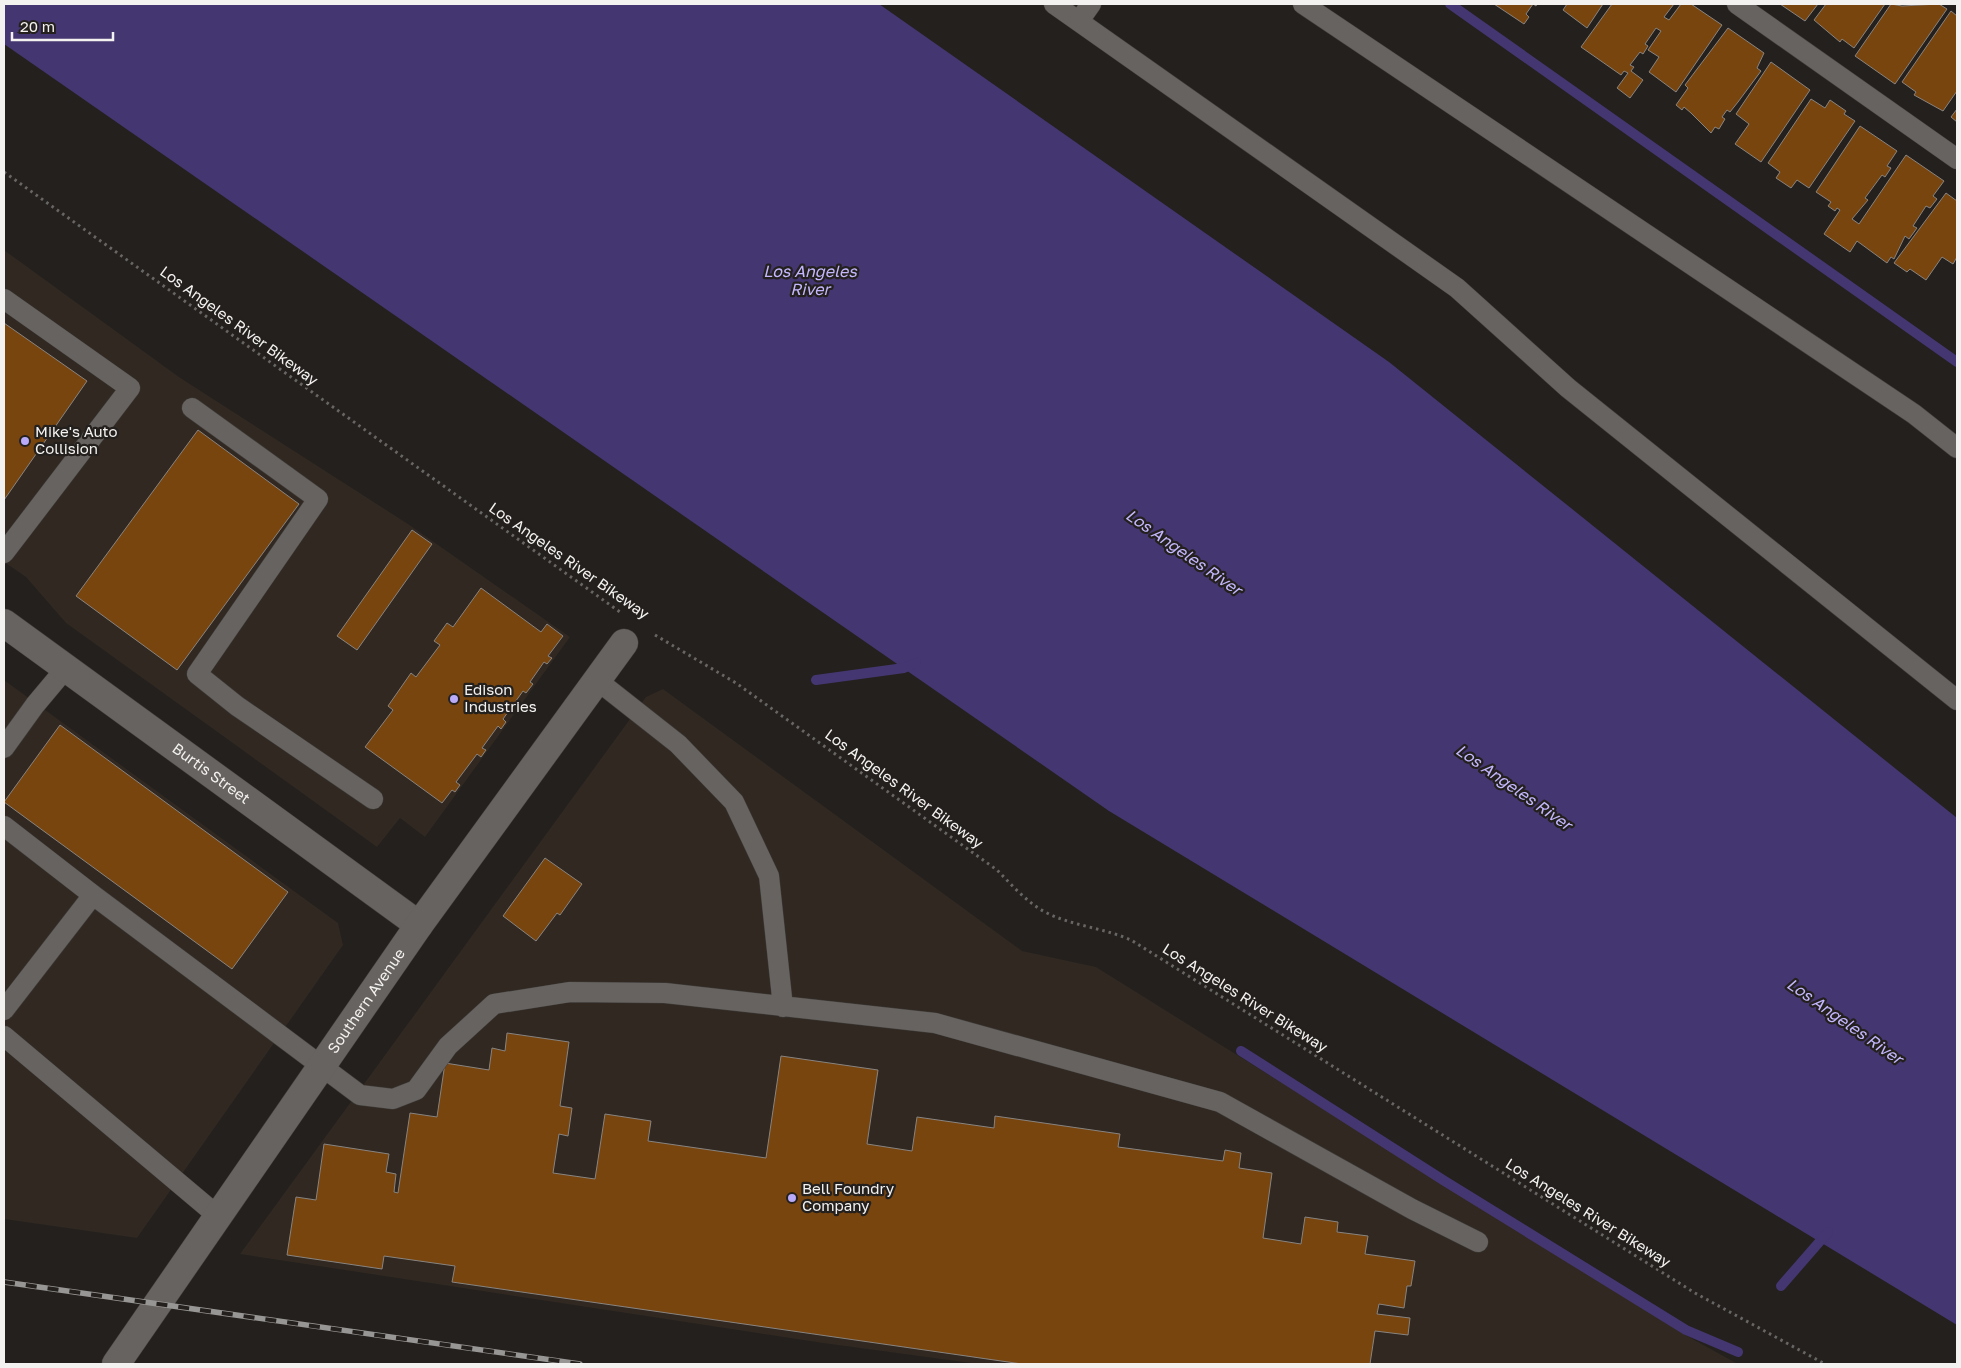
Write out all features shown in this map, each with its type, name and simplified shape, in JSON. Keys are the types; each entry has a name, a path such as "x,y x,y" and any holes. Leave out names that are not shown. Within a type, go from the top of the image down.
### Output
{"street":[{"name":"Burtis Street","path":"4,623 420,925"},
{"name":"Southern Avenue","path":"116,1364 219,1217 320,1066 624,643"}],"lane":[{"path":"1054,4 1457,288 1568,388 1957,700"},
{"path":"1078,21 1090,4"},
{"path":"1303,4 1914,414 1957,448"},
{"path":"1737,4 1957,159"},
{"path":"4,298 130,388 4,554"},
{"path":"192,408 318,499 197,674 237,706 373,799"},
{"path":"4,748 35,705 66,668"},
{"path":"598,681 678,744 734,802 769,876 783,1007"},
{"path":"4,826 360,1095 393,1099 416,1090 448,1046 494,1004 570,992 665,994 934,1023 1220,1102 1412,1209 1478,1242"},
{"path":"4,1010 93,895"},
{"path":"4,1036 219,1217"}],"path":[{"name":"Los Angeles River Bikeway","path":"4,172 621,612"},
{"name":"Los Angeles River Bikeway","path":"653,634 752,694 997,870 1030,902 1046,912 1066,921 1113,932 1131,940 1695,1293 1825,1364"}],"shaded area":[{"path":"4,250 179,377 408,524 570,637 425,837 400,818 377,847 66,623 26,577 4,562"},
{"path":"4,680 338,923 343,945 137,1238 4,1219"},
{"path":"663,689 1022,951 1096,967 1689,1337 1738,1364 978,1364 823,1343 240,1254 646,697"}],"water":[{"name":"Los Angeles River","path":"4,4 879,4 1389,362 1957,818 1957,1325 1109,811 4,44"}],"building":[{"path":"1494,4 1533,4 1526,14 1529,17 1524,24"},
{"path":"1567,4 1603,4 1587,28 1563,10"},
{"path":"1612,4 1674,4 1664,17 1669,20 1681,4 1691,4 1722,25 1676,92 1649,72 1659,57 1648,50 1661,31 1656,28 1645,44 1648,46 1643,54 1640,52 1630,65 1634,67 1631,71 1643,80 1630,98 1617,88 1628,73 1624,71 1621,75 1581,47"},
{"path":"1780,4 1818,4 1805,21"},
{"path":"1826,4 1885,4 1854,48 1842,39 1840,42 1814,20"},
{"path":"1891,4 1902,6 1939,4 1947,9 1895,84 1855,56"},
{"path":"1951,11 1957,16 1957,91 1943,111 1914,95 1916,92 1902,82"},
{"path":"1728,28 1764,53 1757,68 1761,71 1730,112 1727,110 1722,117 1725,119 1719,129 1715,127 1711,133 1684,107 1682,110 1676,105 1688,88 1685,85"},
{"path":"1771,62 1810,90 1761,162 1735,144 1749,124 1736,114"},
{"path":"1811,99 1825,108 1830,100 1846,111 1844,114 1855,121 1809,188 1797,180 1791,188 1776,178 1780,172 1768,163"},
{"path":"1957,109 1957,122 1951,117"},
{"path":"1860,126 1897,151 1887,166 1891,168 1885,177 1882,175 1865,198 1868,200 1852,219 1859,224 1906,155 1944,181 1933,196 1937,199 1930,208 1926,206 1913,226 1917,228 1909,239 1905,236 1894,259 1891,257 1887,263 1857,241 1850,252 1824,234 1840,210 1837,208 1835,211 1828,206 1831,202 1816,192"},
{"path":"1946,193 1957,201 1957,257 1953,264 1942,257 1926,280 1910,269 1907,272 1894,263"},
{"name":"Mike's Auto Collision","path":"4,323 87,381 4,500"},
{"path":"198,430 299,504 177,670 76,596"},
{"path":"412,530 432,544 357,650 337,636"},
{"name":"Edison Industries","path":"481,588 541,632 547,624 563,636 548,656 552,658 547,664 544,662 530,682 533,684 526,693 523,691 503,719 506,722 501,729 498,726 482,748 486,750 481,757 477,754 456,782 460,785 455,792 452,790 442,803 365,747 393,710 388,706 411,673 416,677 440,645 434,641 447,623 453,627"},
{"path":"60,725 288,892 232,969 4,802"},
{"path":"545,858 582,884 560,915 557,913 536,941 503,916"},
{"name":"Bell Foundry Company","path":"507,1033 569,1042 560,1106 572,1108 568,1136 559,1134 553,1173 595,1179 605,1114 651,1121 648,1141 766,1158 781,1056 878,1070 867,1144 912,1151 917,1117 994,1128 995,1116 1120,1134 1118,1147 1223,1161 1225,1150 1241,1153 1239,1168 1272,1173 1263,1238 1301,1244 1305,1217 1338,1222 1337,1232 1368,1236 1365,1254 1415,1261 1411,1286 1407,1286 1404,1308 1379,1304 1377,1314 1410,1318 1408,1335 1375,1331 1370,1364 1022,1364 452,1282 455,1266 384,1256 382,1269 287,1255 296,1197 316,1200 324,1144 389,1154 386,1172 396,1174 394,1192 398,1193 410,1113 437,1117 445,1063 489,1070 492,1048 505,1051"}],"waterway":[{"path":"1450,4 1957,362"},
{"path":"816,680 904,668 916,663"},
{"path":"1241,1051 1443,1180 1686,1330 1738,1352"},
{"path":"1781,1286 1828,1232"}],"railway":[{"path":"4,1282 580,1364"}],"place":[{"name":"Mike's Auto Collision","path":"25,441"},
{"name":"Edison Industries","path":"454,699"},
{"name":"Bell Foundry Company","path":"792,1198"}]}
